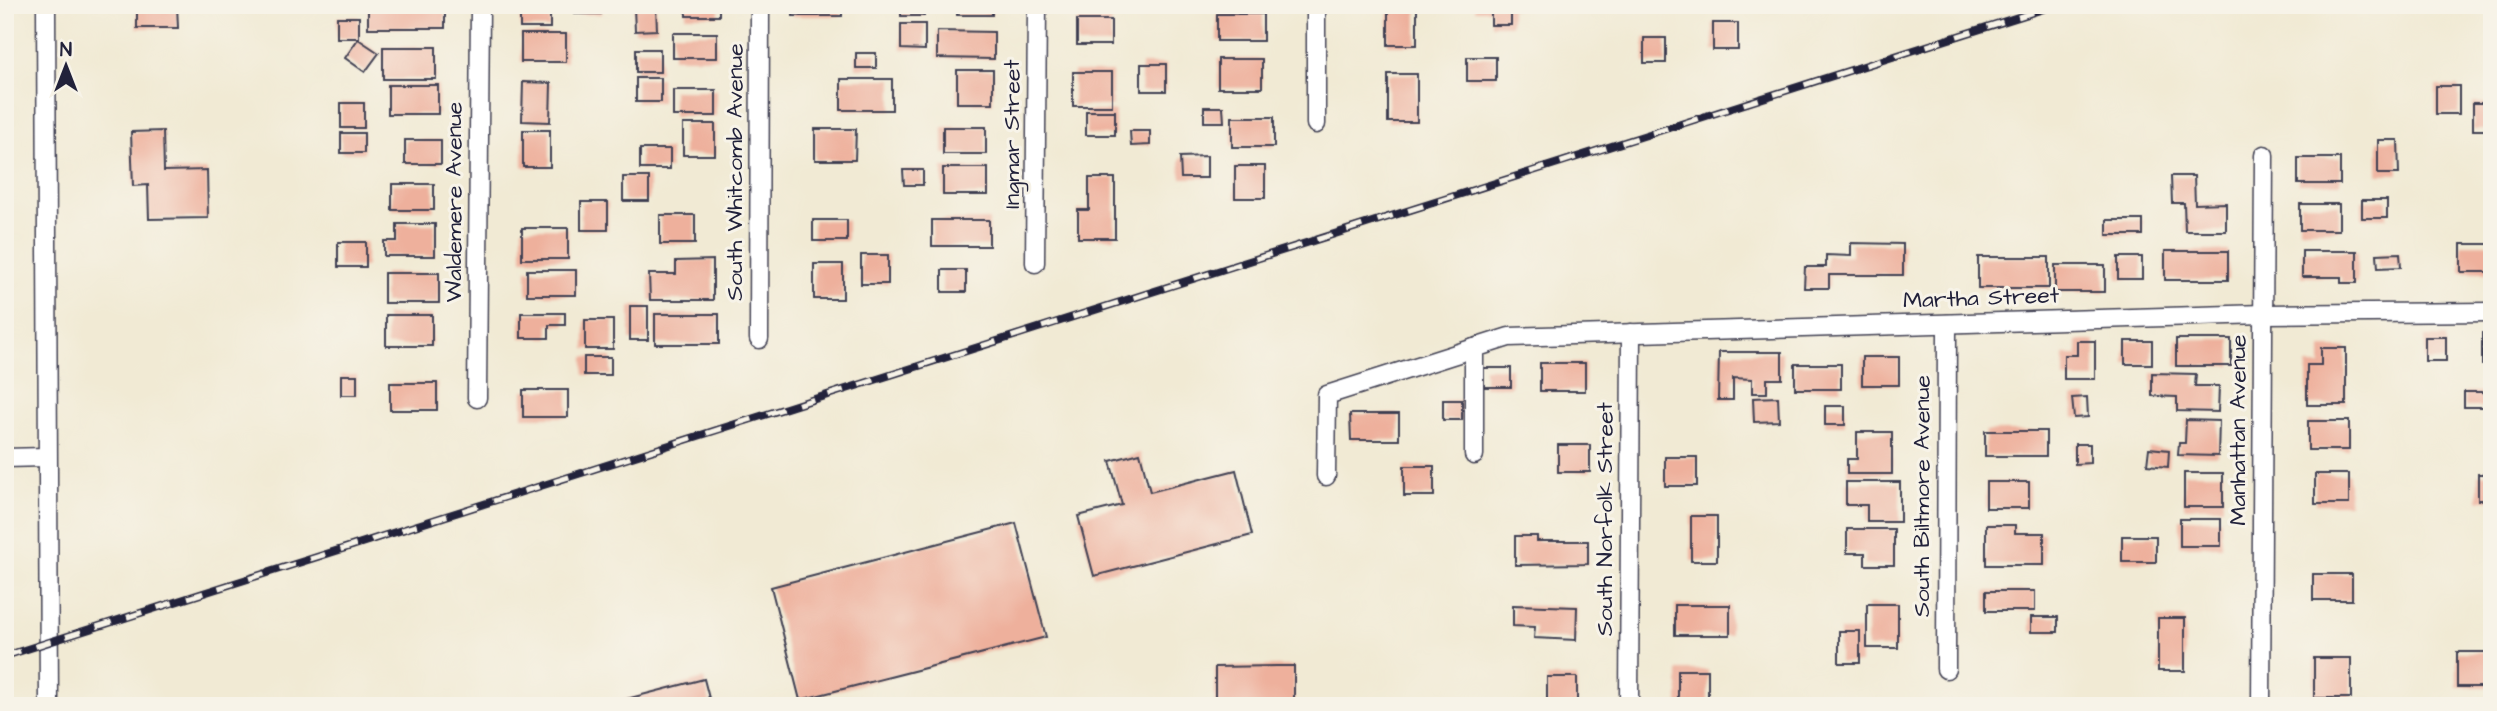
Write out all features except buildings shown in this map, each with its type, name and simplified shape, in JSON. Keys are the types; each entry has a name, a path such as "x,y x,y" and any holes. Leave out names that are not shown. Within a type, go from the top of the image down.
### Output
{"street":[{"path":"46,5 49,706"},
{"name":"Waldemere Avenue","path":"477,398 480,5"},
{"name":"South Whitcomb Avenue","path":"759,339 760,5"},
{"name":"Ingmar Street","path":"1035,263 1037,5"},
{"path":"1316,5 1316,124"},
{"name":"Manhattan Avenue","path":"2260,706 2264,155"},
{"name":"Martha Street","path":"1326,476 1326,395 1509,337 2263,314 2492,312"},
{"name":"South Biltmore Avenue","path":"1946,669 1947,324"},
{"name":"South Norfolk Street","path":"1629,706 1631,333"},
{"path":"1474,348 1474,455"},
{"path":"5,458 46,457"}],"railway":[{"path":"5,656 2056,5"}]}
